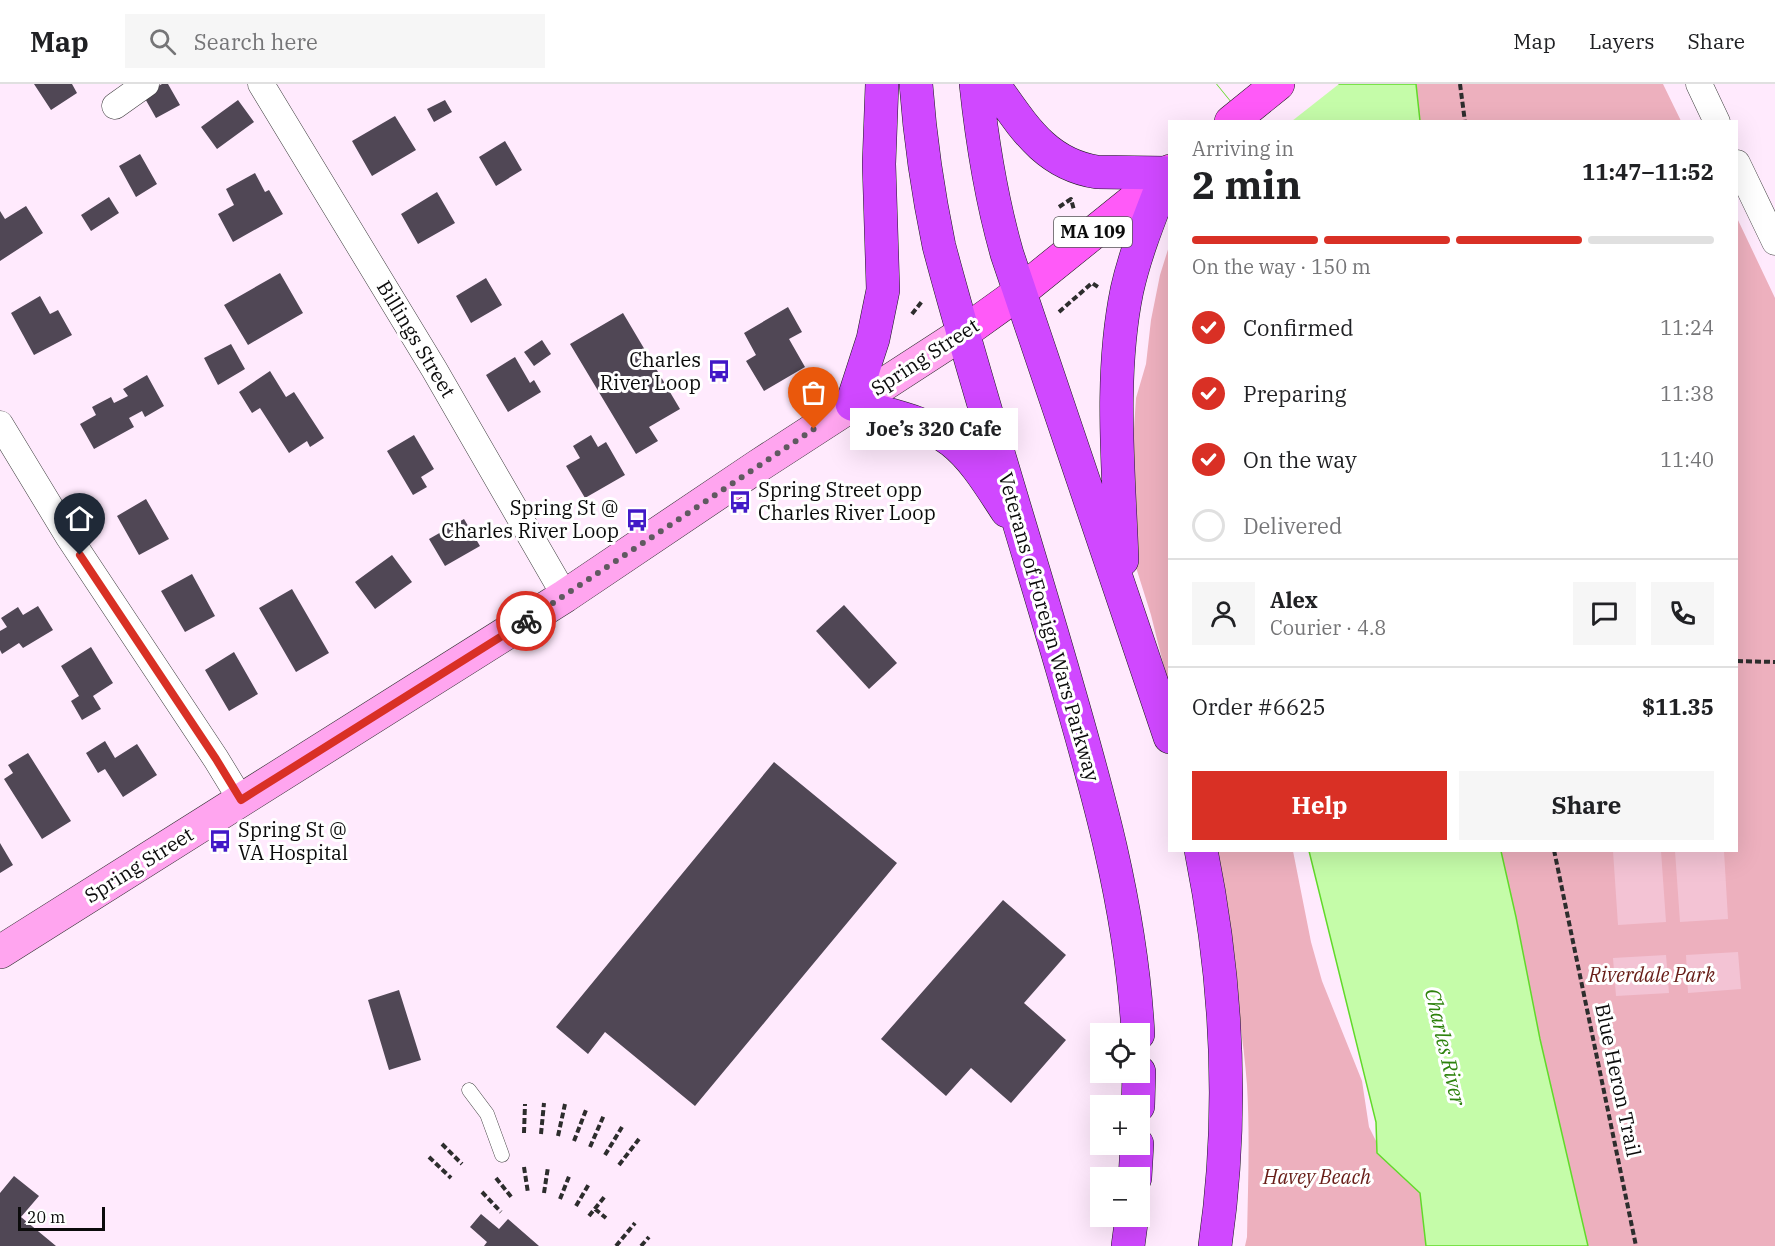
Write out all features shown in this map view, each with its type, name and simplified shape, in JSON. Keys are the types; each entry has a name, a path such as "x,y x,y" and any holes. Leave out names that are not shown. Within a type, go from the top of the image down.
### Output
{"highway":[{"path":"882,84 879,164 883,290 873,339 852,404 928,427 952,441 972,462 1022,532"},
{"name":"Veterans of Foreign Wars Parkway","path":"916,84 934,225 1111,845 1130,947 1137,1023"},
{"path":"976,84 986,160 1007,254 1168,731"},
{"path":"993,84 1038,144 1067,163 1097,172 1168,172 1134,262 1127,290 1118,351 1124,598"},
{"path":"1201,852 1220,976 1225,1054 1224,1160 1215,1246"},
{"path":"1128,1246 1131,1227"}],"main road":[{"path":"1236,117 1278,84"},
{"name":"Spring Street","path":"0,952 565,596 852,404 963,333 1020,292 1168,172"}],"street":[{"path":"115,106 146,84"},
{"name":"Billings Street","path":"261,84 434,369 565,596"},
{"path":"1699,84 1716,120"},
{"path":"1738,165 1775,242"},
{"path":"0,424 68,536 241,800"}],"lane":[{"path":"469,1090 487,1114 502,1155"}],"path":[{"path":"1460,84 1465,120"},
{"path":"1059,207 1071,199 1075,217"},
{"path":"1090,278 1092,284 1101,288"},
{"path":"1059,312 1092,284"},
{"path":"1738,661 1775,662"},
{"name":"Blue Heron Trail","path":"1554,852 1636,1246"},
{"path":"541,1134 544,1103"},
{"path":"524,1133 525,1104"},
{"path":"558,1136 565,1104"},
{"path":"574,1141 586,1110"},
{"path":"590,1147 604,1115"},
{"path":"605,1155 622,1127"},
{"path":"619,1166 639,1139"},
{"path":"442,1144 462,1164"},
{"path":"429,1156 451,1178"},
{"path":"524,1167 528,1193"},
{"path":"544,1193 548,1167"},
{"path":"560,1199 570,1174"},
{"path":"496,1178 513,1199"},
{"path":"576,1206 589,1184"},
{"path":"482,1192 501,1212"},
{"path":"589,1216 606,1195"},
{"path":"595,1209 606,1218"},
{"path":"616,1246 635,1223"},
{"path":"641,1246 649,1237"}],"green space":[{"path":"1416,84 1663,84 1681,120 1420,120"},
{"name":"Riverdale Park","path":"1738,220 1775,298 1775,1246 1588,1246 1540,1039 1501,852 1738,852"},
{"path":"1168,249 1168,683 1151,615 1123,526 1136,398 1146,364 1151,320"},
{"name":"Havey Beach","path":"1206,852 1293,852 1311,942 1322,981 1362,1081 1369,1127 1386,1161 1420,1193 1426,1246 1245,1246 1249,1142 1247,1085 1231,967"},
{"path":"1613,852 1661,852 1666,922 1618,925"},
{"path":"1675,852 1724,852 1728,919 1680,922"},
{"path":"1738,952 1741,989 1688,993 1686,955"},
{"path":"1666,955 1669,993 1616,996 1613,958"}],"water":[{"path":"1217,84 1416,84 1420,120 1246,120"},
{"name":"Charles River","path":"1309,852 1501,852 1540,1039 1588,1246 1426,1246 1420,1193 1377,1153 1376,1122"}],"pier":[{"path":"1217,84 1339,84 1293,120 1246,120"}],"building":[{"path":"34,84 72,84 77,93 51,110"},
{"path":"162,84 168,84 180,105 156,118 143,95"},
{"path":"238,100 254,122 217,149 201,127"},
{"path":"445,100 452,112 434,122 427,109"},
{"path":"395,116 416,150 372,176 352,141"},
{"path":"505,141 522,170 496,186 479,157"},
{"path":"140,154 157,184 136,197 119,166"},
{"path":"255,173 265,192 269,190 283,214 233,242 218,214 234,205 226,189"},
{"path":"437,192 455,223 418,244 401,214"},
{"path":"109,197 119,213 91,231 81,215"},
{"path":"26,206 43,233 0,261 0,211 5,219"},
{"path":"280,273 303,313 248,345 224,305"},
{"path":"486,278 502,305 471,323 456,296"},
{"path":"40,296 50,314 58,310 72,335 34,355 11,313"},
{"path":"788,307 802,332 789,339 805,367 764,391 746,361 756,355 744,333"},
{"path":"623,313 680,409 649,427 658,441 636,454 570,344"},
{"path":"542,340 551,354 534,366 524,352"},
{"path":"231,344 245,369 218,385 204,358"},
{"path":"515,357 530,383 534,380 541,392 508,412 486,375"},
{"path":"270,371 286,397 294,392 324,438 310,447 307,441 289,453 260,408 252,413 239,392"},
{"path":"147,375 164,406 145,417 142,411 129,418 134,427 94,449 80,424 96,415 92,407 111,397 114,403 128,396 123,389"},
{"path":"414,435 434,469 421,477 427,487 413,495 387,451"},
{"path":"591,435 598,447 606,442 625,475 585,498 566,466 580,458 573,446"},
{"path":"146,499 169,539 139,555 117,516"},
{"path":"464,519 480,546 445,566 429,539"},
{"path":"392,555 412,582 375,609 355,582"},
{"path":"192,574 215,616 185,632 161,591"},
{"path":"292,589 329,653 296,672 259,608"},
{"path":"844,605 897,663 869,689 816,631"},
{"path":"38,606 53,630 23,648 19,643 2,654 0,631 7,627 1,618 18,607 23,615"},
{"path":"91,647 113,683 93,696 101,709 82,720 71,701 79,696 61,666"},
{"path":"234,652 258,694 229,711 205,670"},
{"path":"105,741 115,758 137,744 157,775 123,797 105,769 98,773 86,753"},
{"path":"28,753 71,821 42,839 4,779 13,773 8,765"},
{"path":"774,762 897,863 695,1106 605,1032 588,1054 556,1027"},
{"path":"0,843 13,865 0,873"},
{"path":"1003,900 1066,955 1024,1003 1066,1040 1011,1103 971,1068 946,1096 881,1039"},
{"path":"399,990 421,1060 389,1070 368,1000"},
{"path":"14,1176 39,1196 21,1217 56,1246 0,1246 0,1193"},
{"path":"481,1214 499,1229 508,1219 539,1246 484,1246 487,1242 470,1227"}],"way so far":[{"path":"526,621 814,429"}],"place":[{"name":"Charles River Loop","path":"719,371"},
{"name":"Joe’s 320 Cafe","path":"814,429"},
{"name":"Spring Street opp Charles River Loop","path":"740,502"},
{"name":"Spring St @ Charles River Loop","path":"637,520"},
{"name":"Spring St @ VA Hospital","path":"220,841"}],"route":[{"path":"80,555 241,800 526,621"}]}
